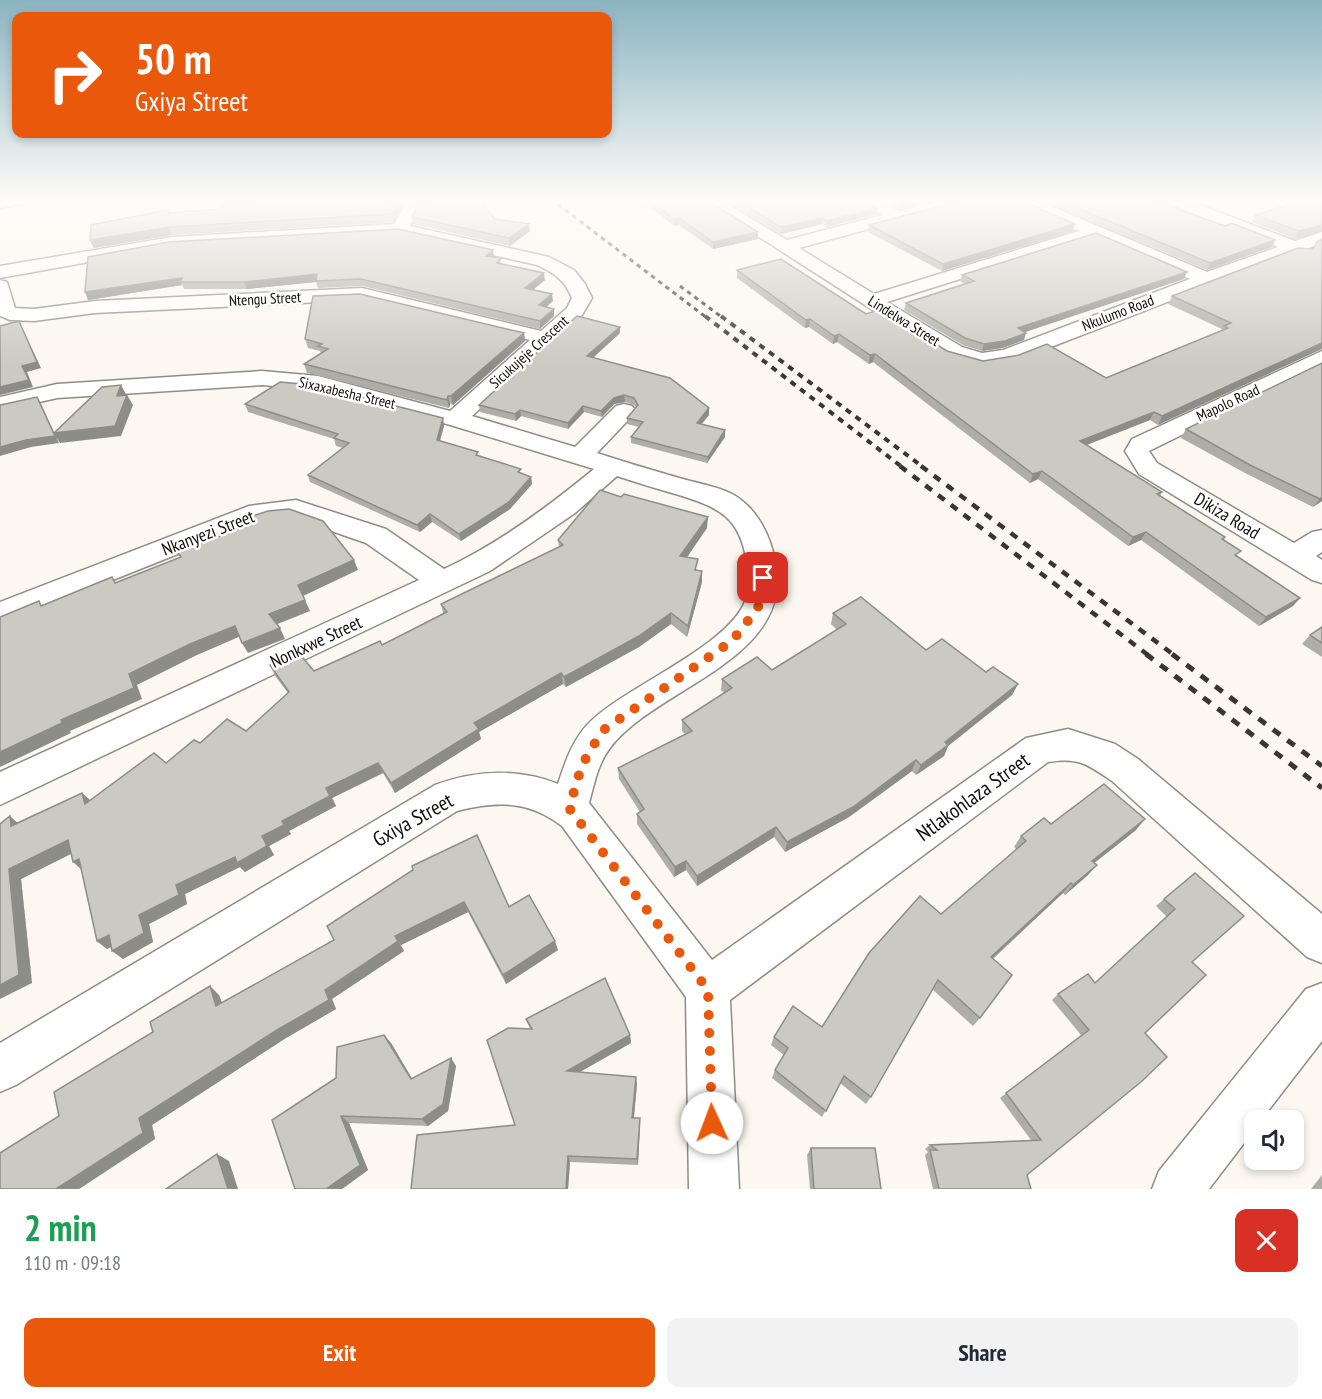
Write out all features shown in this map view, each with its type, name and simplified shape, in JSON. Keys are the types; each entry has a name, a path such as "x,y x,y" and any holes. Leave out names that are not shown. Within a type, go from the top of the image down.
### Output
{"street":[{"name":"Sicukujeje Crescent","path":"0,272 100,254"},
{"name":"Sicukujeje Crescent","path":"455,419 575,311 582,298 576,282 561,269 543,261 514,254"},
{"name":"Lindelwa Street","path":"798,254 954,352 981,360"},
{"path":"870,301 1020,254"},
{"path":"1150,254 1206,279"},
{"name":"Nkulumo Road","path":"981,360 1007,357 1271,254"},
{"name":"Ntengu Street","path":"0,286 6,310 10,314 20,315 95,307 362,294 546,338"},
{"name":"Mapolo Road","path":"1137,451 1141,444 1322,358"},
{"name":"Sixaxabesha Street","path":"0,404 57,391 262,378 318,383 455,419 614,466 721,499 734,507 757,537 763,578 758,608 732,641 602,731 582,765 569,808"},
{"path":"580,456 624,411"},
{"name":"Dikiza Road","path":"1137,451 1148,468 1322,573"},
{"name":"Nonkxwe Street","path":"0,789 480,564 565,507 614,466"},
{"name":"Nkanyezi Street","path":"0,614 259,512 296,509 376,536 443,583"},
{"path":"1294,556 1322,539"},
{"name":"Ntlakohlaza Street","path":"708,990 1039,749 1068,744 1102,755 1125,770 1322,942"},
{"name":"Gxiya Street","path":"0,1068 448,797 481,788 514,788 544,795 569,808"},
{"path":"569,808 708,990 714,1189"},
{"path":"1177,1189 1322,1005"}],"building":[{"path":"102,254 488,254 486,256 502,258 497,263 544,273 525,288 552,294 539,305 554,309 540,321 361,279 316,281 317,274 244,282 180,282 182,278 85,292 88,257"},
{"path":"925,254 974,254 943,264"},
{"path":"1027,254 1146,254 1187,272 1018,328 1026,333 1005,341 984,344 965,338 906,303 974,281 962,275"},
{"path":"1190,254 1234,254 1210,263"},
{"path":"1281,254 1322,254 1322,343 1162,416 1154,412 1080,441 1162,492 1157,494 1225,537 1222,539 1241,551 1235,555 1300,598 1266,617 1146,532 1133,537 1042,471 1033,474 875,354 870,355 839,334 834,336 810,319 806,320 737,270 781,259 866,314 881,309 947,351 983,361 1019,355 1047,344 1106,378 1228,328 1224,326 1231,323 1172,296"},
{"path":"360,294 524,333 451,396 448,396 447,400 304,364 328,349 318,346 322,344 305,339 313,296"},
{"path":"577,316 620,327 587,356 670,378 709,408 697,423 725,430 708,457 631,437 643,422 627,418 638,405 634,398 624,395 614,398 601,411 583,406 568,423 520,410 515,414 479,405"},
{"path":"19,321 37,362 22,366 29,380 0,387 0,326"},
{"path":"1322,363 1322,497 1320,499 1250,465 1186,429"},
{"path":"280,382 314,385 443,418 437,440 478,452 476,455 521,469 518,472 531,477 509,502 459,534 430,514 417,525 308,475 349,443 334,438 338,434 245,404"},
{"path":"121,385 117,396 127,395 115,426 54,433 102,387"},
{"path":"37,397 55,436 0,447 0,405"},
{"path":"600,490 621,497 624,494 708,517 680,556 698,559 695,570 702,571 688,626 671,613 639,636 564,677 561,673 474,723 479,729 391,783 378,763 326,788 330,796 282,821 284,825 262,836 267,846 237,863 235,857 176,885 179,895 139,915 144,933 112,951 109,935 97,941 79,859 73,862 68,840 9,869 19,975 0,985 0,824 10,816 11,826 82,793 85,804 154,753 166,763 194,740 200,743 227,719 246,731 289,692 270,665 298,652 314,671 380,641 382,645 447,612 441,604 563,545 558,540"},
{"path":"289,509 323,521 354,560 298,585 305,600 269,614 280,628 242,643 235,626 190,644 129,674 134,688 61,720 62,723 0,752 0,617 39,601 41,606 112,577 115,583 181,557 178,553 234,530 231,523 268,511"},
{"path":"861,597 926,650 942,639 986,672 993,667 1018,684 945,742 948,745 921,765 916,760 853,807 787,842 776,827 697,876 686,861 675,867 637,814 644,809 618,768 692,731 682,720 732,688 722,679 757,657 772,670 846,624 833,613"},
{"path":"1322,627 1322,643 1310,635"},
{"path":"1104,784 1145,819 1092,861 1097,865 1073,885 1071,883 991,957 1012,975 980,1018 938,980 871,1097 844,1076 826,1111 775,1070 788,1048 774,1037 793,1006 822,1027 869,953 920,896 941,914 1026,841 1021,836 1044,818 1051,824"},
{"path":"477,835 509,907 529,895 555,941 503,975 464,902 395,936 398,941 325,990 329,1000 277,1030 139,1118 143,1133 56,1189 0,1189 0,1153 59,1116 54,1092 153,1032 150,1022 210,986 216,1006 334,940 327,926 413,870 412,866"},
{"path":"1195,873 1244,916 1192,962 1206,975 1145,1033 1167,1057 1141,1082 1027,1175 1031,1189 939,1189 930,1150 937,1150 930,1145 1041,1140 1006,1093 1089,1030 1058,994 1088,974 1095,983 1175,909 1164,899"},
{"path":"605,978 630,1035 567,1071 636,1077 632,1118 640,1118 637,1159 568,1156 566,1189 411,1189 417,1135 515,1125 487,1040 508,1028 532,1029 526,1019"},
{"path":"384,1035 411,1079 451,1058 443,1104 422,1119 341,1116 360,1165 326,1189 295,1189 272,1120 336,1078 337,1047"},
{"path":"811,1148 875,1148 881,1189 814,1189"},
{"path":"217,1154 228,1189 166,1189"}],"railway":[{"path":"624,254 707,318"},
{"path":"680,286 723,318"},
{"path":"705,316 902,467"},
{"path":"721,316 923,467"},
{"path":"900,466 1148,655"},
{"path":"921,466 1174,655"},
{"path":"1146,654 1322,788"},
{"path":"1172,654 1322,766"}],"route":[{"path":"712,1123 708,990 569,808 582,765 602,731 732,641 758,608 763,578"}]}
